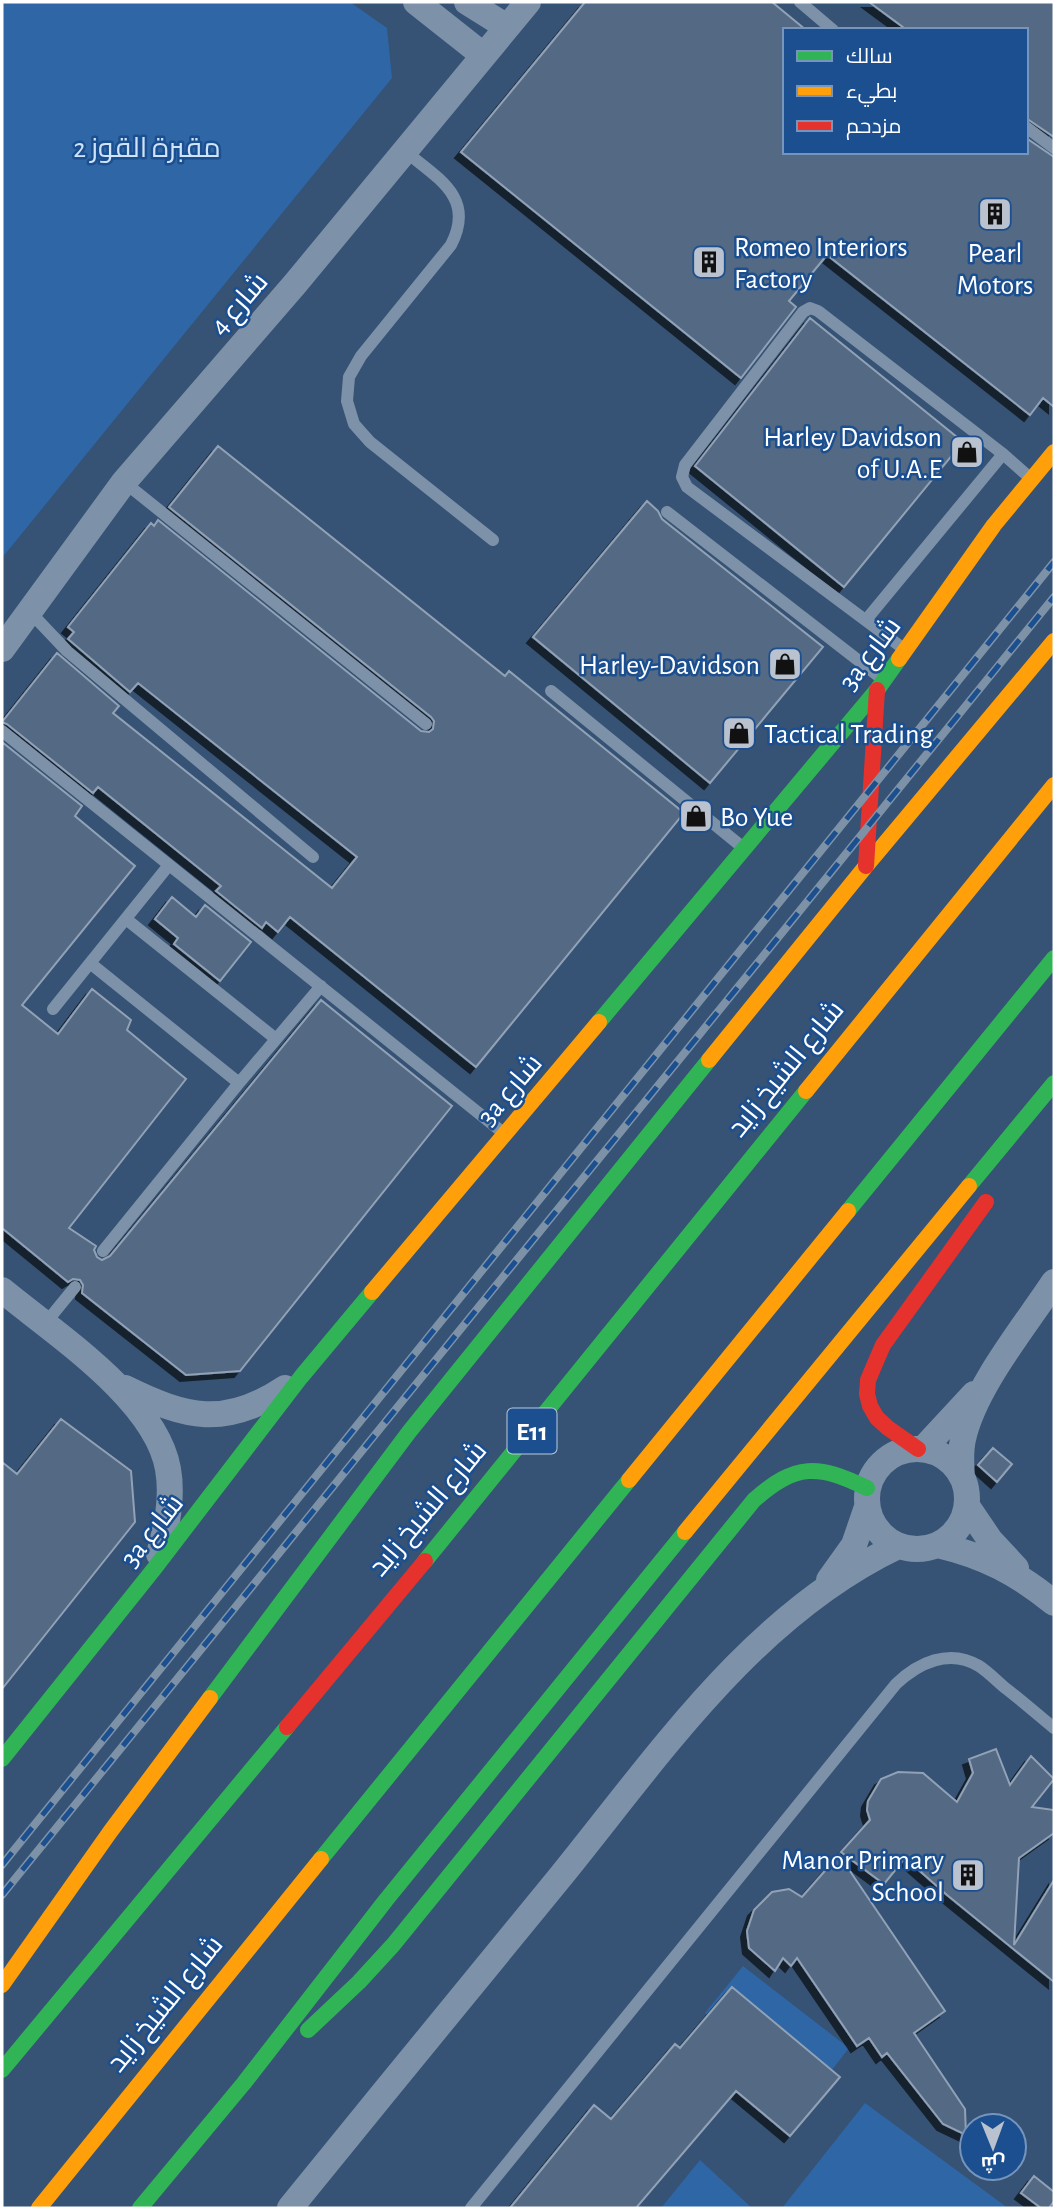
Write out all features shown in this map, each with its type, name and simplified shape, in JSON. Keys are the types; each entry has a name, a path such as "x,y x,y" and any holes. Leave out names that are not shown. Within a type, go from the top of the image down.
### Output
{"main road":[{"name":"3a شارع","path":"2,1759 154,1569 301,1377 880,685 995,525 1054,452"},
{"path":"2,1985 110,1832 409,1432 866,866 1054,641"},
{"path":"866,866 880,685"},
{"name":"شارع الشيخ زايد","path":"2,2070 496,1475 1054,785"},
{"name":"شارع الشيخ زايد","path":"39,2208 1054,958"},
{"path":"140,2208 795,1395 1054,1083"},
{"path":"1027,1142 1054,1099"},
{"path":"920,1449 893,1434 879,1422 872,1410 869,1387 875,1359 997,1186"},
{"path":"244,2082 322,2018 393,1945 766,1488 789,1474 816,1469 834,1471 867,1498"}],"street":[{"path":"416,2 483,55"},
{"path":"467,2 507,27"},
{"name":"شارع 4","path":"2,649 31,613 124,482 295,284 528,2"},
{"path":"867,1498 870,1519 877,1531 898,1546 912,1550 925,1549 938,1545 957,1529 967,1506 960,1458 968,1421 988,1381 1054,1282"},
{"path":"2,1290 118,1384 180,1412 209,1415 237,1412 265,1402 301,1377"},
{"path":"920,1449 988,1381"},
{"path":"118,1384 157,1437 168,1467 171,1499 166,1530 154,1569"},
{"path":"820,1593 854,1545 877,1468 886,1460 906,1450 920,1449 938,1454 952,1464 962,1477"},
{"path":"967,1506 990,1540 1026,1580 1054,1603"},
{"path":"938,1545 976,1555 1026,1580"},
{"path":"290,2208 704,1700 747,1655 820,1593 859,1567 898,1546"}],"lane":[{"path":"800,2 832,28"},
{"path":"1028,128 1054,148"},
{"path":"405,151 449,188 459,209 458,231 451,245 361,356 349,377 347,401 354,424 370,442 494,540"},
{"path":"905,650 687,487 682,477 685,465 803,312 810,308 818,310 1032,479"},
{"path":"866,620 1003,454"},
{"path":"124,482 426,724"},
{"path":"667,512 880,685"},
{"path":"31,613 67,651 313,857"},
{"path":"551,691 744,849"},
{"path":"2,731 505,1134"},
{"path":"52,1009 169,865"},
{"path":"126,919 276,1039"},
{"path":"90,963 239,1083"},
{"path":"103,1251 321,986"},
{"path":"44,1325 75,1287"},
{"path":"471,2208 908,1673 924,1663 942,1658 961,1659 978,1666 1054,1727"}],"green space":[{"name":"مقبرة القوز 2","path":"2,2 350,2 387,28 392,78 2,558"},
{"path":"743,1966 849,2048 810,2098 705,2013"},
{"path":"865,2103 958,2171 958,2182 973,2182 1008,2208 782,2208"},
{"path":"700,2160 752,2208 661,2208"}],"building":[{"name":"Romeo Interiors Factory","path":"585,2 772,2 804,28 783,28 783,154 1028,154 1028,139 1054,157 1054,407 1043,398 1030,415 827,255 789,301 796,307 741,378 461,152"},
{"path":"869,2 1054,2 1054,137 1028,119 1028,28 904,28"},
{"path":"810,318 963,442 844,587 695,466"},
{"path":"218,446 505,676 509,671 684,813 476,1067 290,917 278,932 266,922 262,928 216,891 221,886 98,787 93,793 2,722 57,653 119,706 113,713 332,888 357,857 138,683 130,692 68,639 74,632 68,627 151,523 154,526 158,520 421,731 429,732 433,729 434,721 431,717 169,507"},
{"path":"647,501 662,519 823,647 710,783 533,637"},
{"path":"2,742 82,806 75,816 135,866 22,1005 58,1034 92,989 131,1020 127,1030 186,1079 69,1228 96,1246 94,1250 97,1257 102,1260 110,1256 321,1000 452,1106 240,1371 186,1375 82,1293 83,1285 80,1280 73,1279 68,1282 2,1228"},
{"path":"172,897 196,917 205,905 251,942 220,981 174,944 178,938 155,919"},
{"path":"61,1419 131,1471 135,1522 2,1689 2,1462 17,1474"},
{"path":"993,1448 1012,1464 997,1482 978,1465"},
{"name":"Manor Primary School","path":"996,1749 1010,1785 1031,1756 1054,1779 1032,1807 1054,1810 1054,1833 1019,1858 1014,1945 1054,1880 1054,1982 905,1858 884,1884 841,1852 870,1820 868,1801 881,1779 898,1772 923,1773 957,1802 973,1773 969,1759"},
{"path":"839,1855 945,2011 914,2033 965,2109 965,2112 958,2112 958,2131 943,2124 887,2053 882,2057 869,2038 857,2046 797,1958 791,1966 783,1958 775,1971 749,1948 747,1931 754,1910 772,1892 789,1889 802,1897"},
{"path":"732,1987 840,2077 790,2136 736,2091 636,2208 510,2208 594,2105 611,2119 675,2044 680,2048"},
{"path":"1034,2176 1054,2192 1054,2201 1049,2208 1041,2208 1021,2193"}],"railway":[{"path":"2,1865 1054,562"},
{"path":"2,1895 1054,597"}],"traffic: fast":[{"path":"599,1022 877,690 899,659"},
{"path":"848,1211 1054,958"},
{"path":"210,1698 409,1432 709,1060"},
{"path":"969,1186 1054,1083"},
{"path":"425,1561 806,1091"},
{"path":"2,1759 154,1569 301,1377 372,1292"},
{"path":"308,2030 359,1982 393,1945 754,1500 782,1479 808,1471 835,1475 867,1488"},
{"path":"321,1859 629,1480"},
{"path":"140,2208 244,2083 386,1900 685,1532"},
{"path":"2,2070 287,1727"}],"traffic: slow":[{"path":"899,659 994,525 1054,452"},
{"path":"709,1060 866,866 1054,641"},
{"path":"806,1091 1054,785"},
{"path":"372,1292 599,1022"},
{"path":"685,1532 969,1186"},
{"path":"629,1480 848,1211"},
{"path":"2,1985 110,1832 210,1698"},
{"path":"39,2208 321,1859"}],"traffic: jam":[{"path":"866,866 877,690"},
{"path":"918,1449 877,1418 867,1394 868,1380 883,1345 986,1202"},
{"path":"287,1727 425,1561"}],"place":[{"name":"Pearl Motors","path":"995,214"},
{"name":"Romeo Interiors Factory","path":"709,262"},
{"name":"Harley Davidson of U.A.E","path":"967,452"},
{"name":"Harley-Davidson","path":"785,664"},
{"name":"Tactical Trading","path":"739,733"},
{"name":"Bo Yue","path":"696,816"},
{"name":"Manor Primary School","path":"968,1875"}]}
